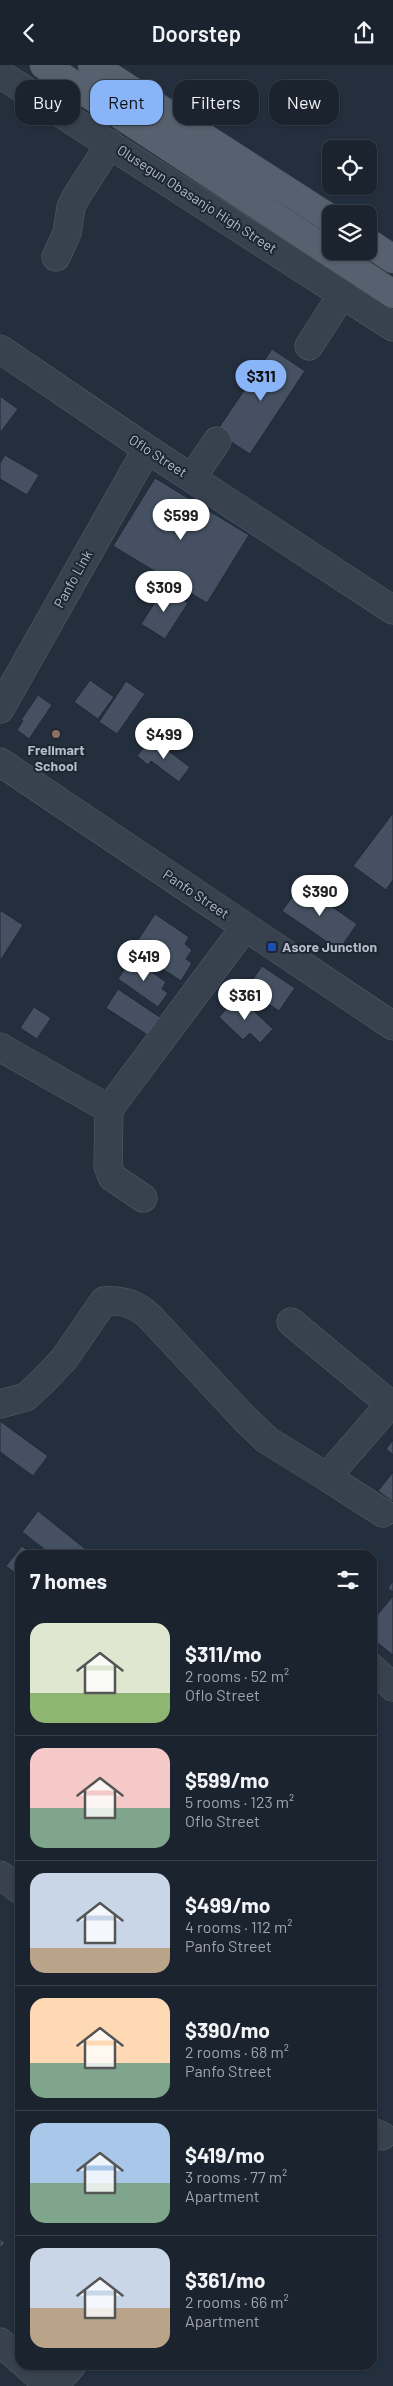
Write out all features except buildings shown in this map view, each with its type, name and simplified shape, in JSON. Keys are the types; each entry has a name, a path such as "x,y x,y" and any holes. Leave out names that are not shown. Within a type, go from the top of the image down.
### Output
{"main road":[{"name":"Olusegun Obasanjo High Street","path":"44,65 393,294"},
{"path":"92,65 322,213"},
{"path":"377,248 393,259"}],"street":[{"name":"Olusegun Obasanjo High Street","path":"0,73 393,327"},
{"path":"56,257 67,233 71,207 110,144"},
{"path":"309,346 343,293"},
{"name":"Oflo Street","path":"0,349 147,449 393,610"},
{"path":"192,478 217,441"},
{"name":"Panfo Link","path":"0,709 147,449"},
{"name":"Panfo Street","path":"0,762 393,1026"},
{"path":"143,1198 112,1177 108,1167 109,1109 245,927"},
{"path":"0,1047 109,1109"},
{"path":"0,1404 26,1397 64,1359 104,1301 120,1300 138,1306 152,1318 244,1418 267,1440 383,1513"},
{"path":"291,1322 391,1404 327,1477"},
{"path":"377,1673 393,1687"},
{"path":"0,1875 15,1886"},
{"path":"0,2342 15,2356"},
{"path":"31,2370 49,2386"},
{"path":"54,2386 68,2370"}],"place":[{"name":"Frelimart School","path":"56,734"},
{"name":"Asore Junction","path":"272,947"}]}
